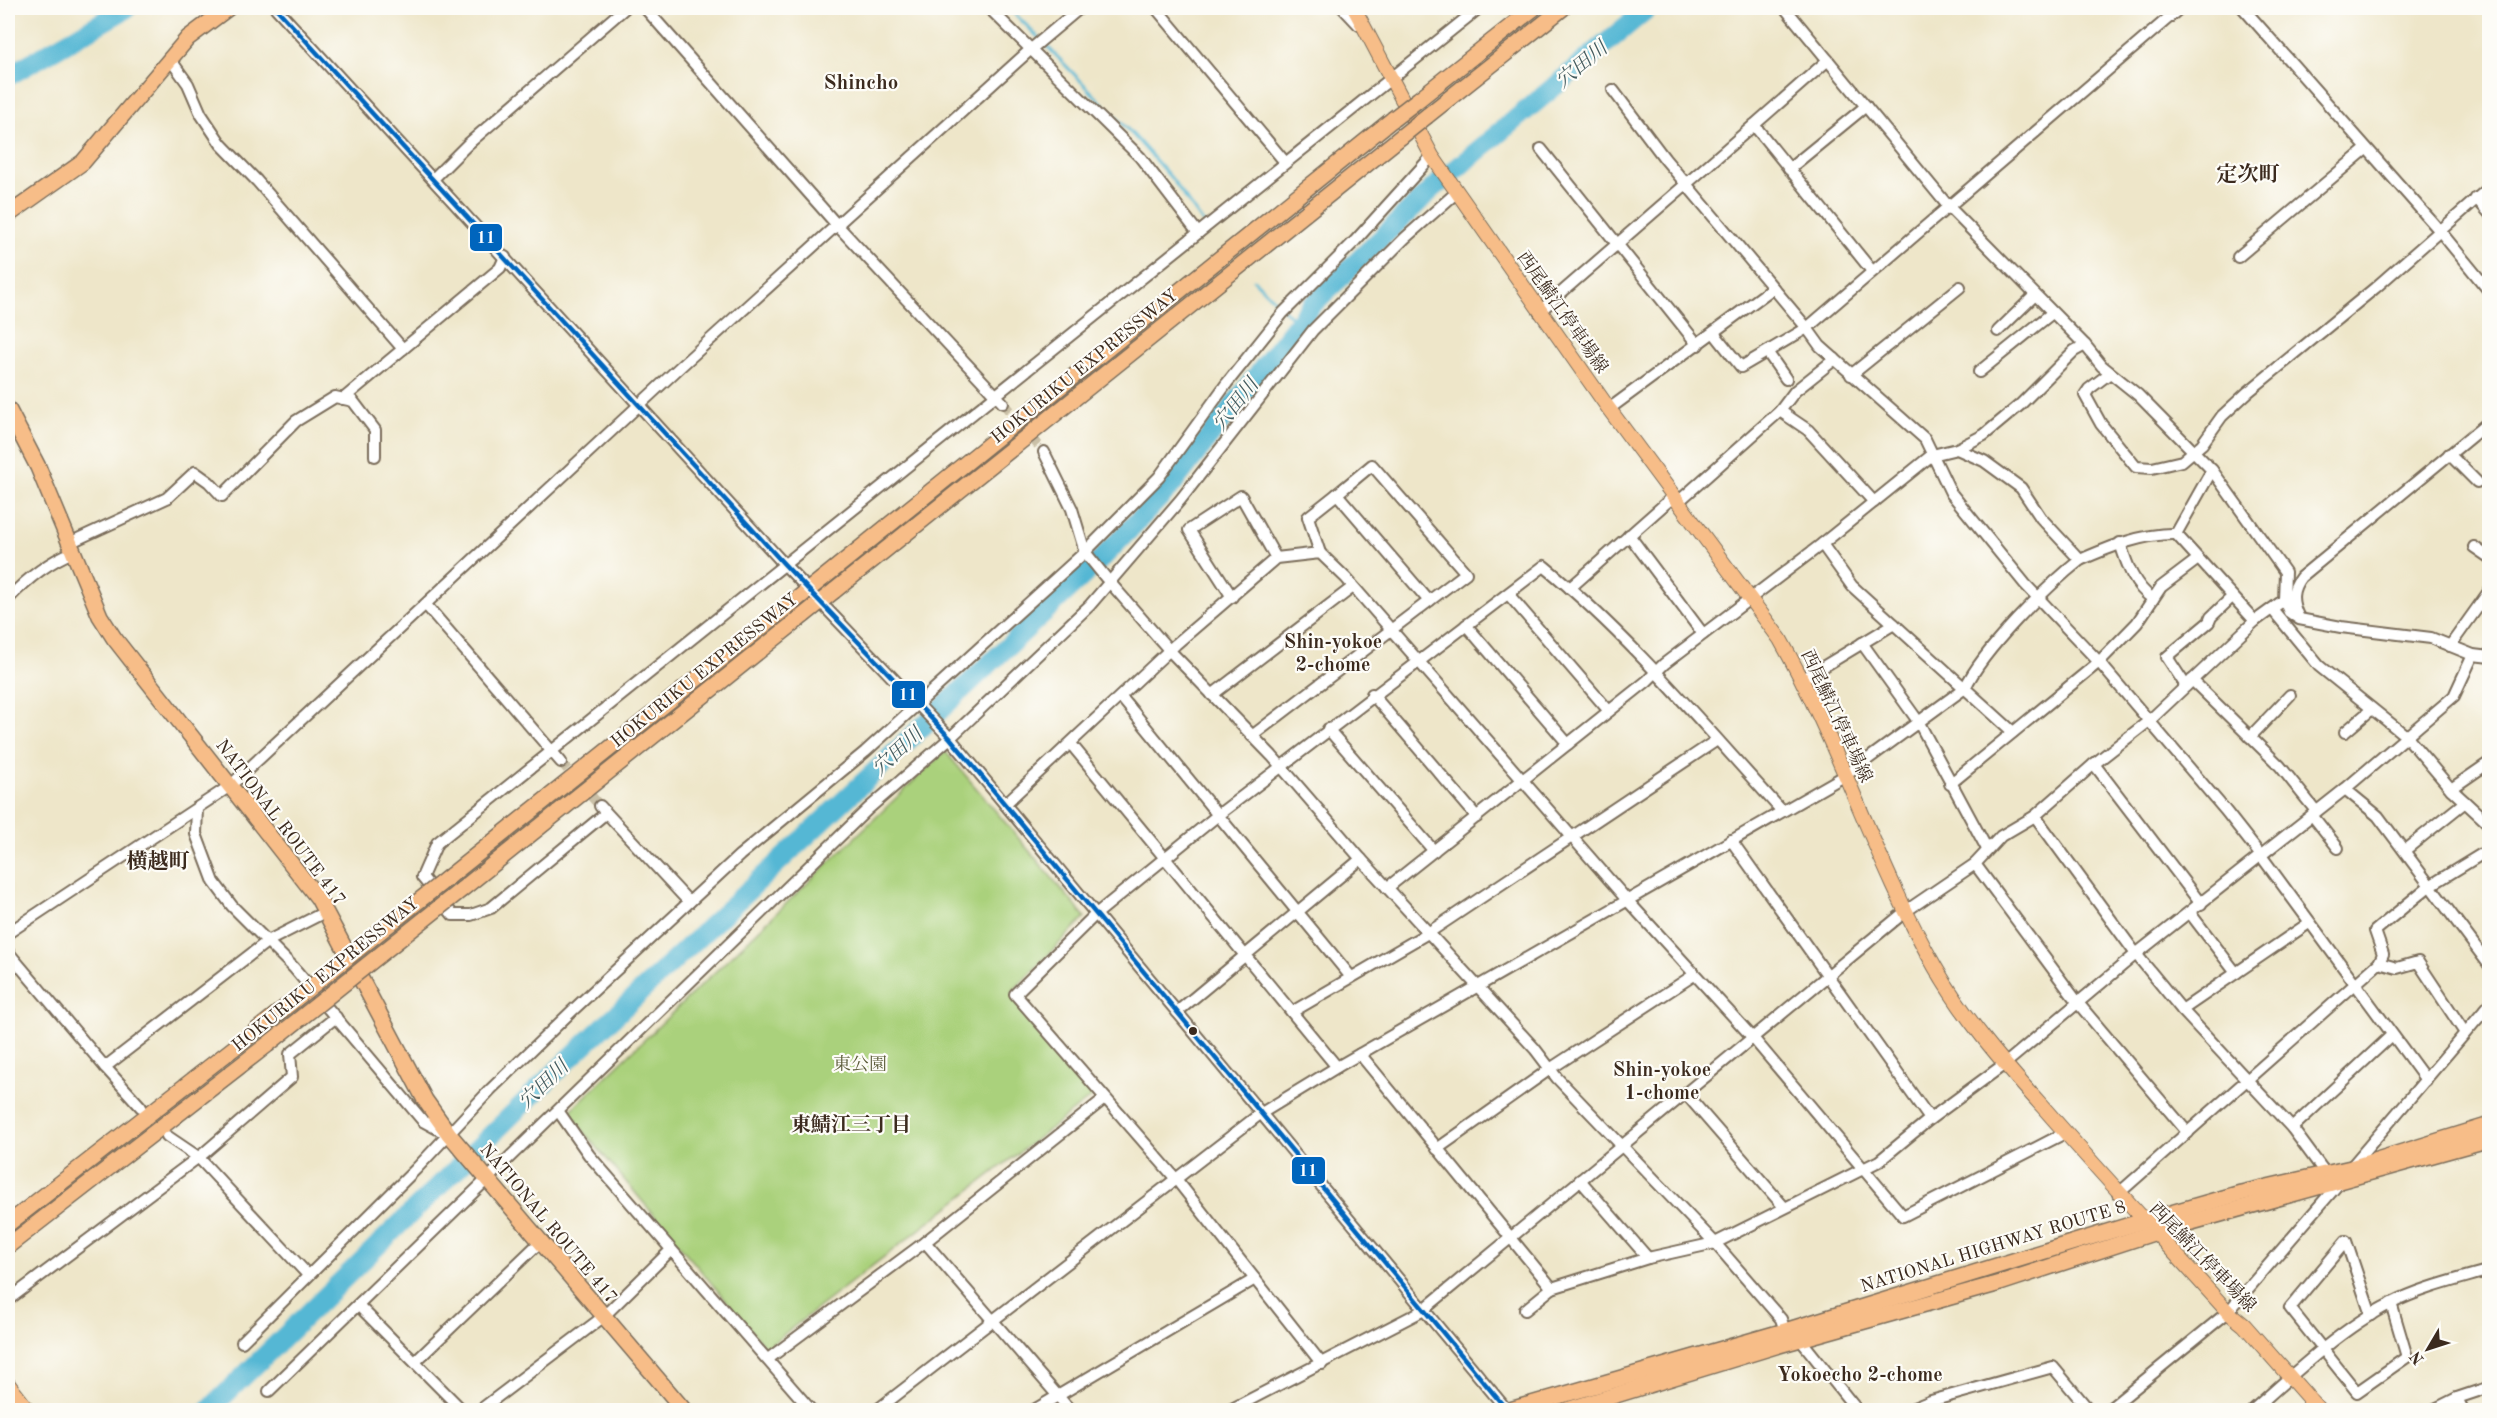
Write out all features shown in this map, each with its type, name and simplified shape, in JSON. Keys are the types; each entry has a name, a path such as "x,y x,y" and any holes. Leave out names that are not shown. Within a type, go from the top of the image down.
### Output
{"highway":[{"path":"8,215 83,162 188,38 228,8"},
{"name":"HOKURIKU EXPRESSWAY","path":"8,1224 237,1046 1533,8"},
{"name":"HOKURIKU EXPRESSWAY","path":"8,1246 267,1045 1563,8"},
{"name":"NATIONAL ROUTE 417","path":"8,409 38,467 100,616 114,638 318,898 415,1081 449,1134 484,1179 684,1410"},
{"path":"8,1210 237,1046"},
{"name":"NATIONAL HIGHWAY ROUTE 8","path":"1509,1410 1785,1331 2143,1221 2241,1193 2351,1168 2490,1125"},
{"name":"NATIONAL HIGHWAY ROUTE 8","path":"1567,1410 1800,1339 2000,1283 2156,1232 2490,1139"}],"main road":[{"name":"西尾鯖江停車場線","path":"1354,8 1435,160 1539,312 1780,639 1803,679 1906,911 1935,969 1983,1037 2118,1194 2156,1232 2228,1312 2244,1325 2319,1410"},
{"path":"8,1384 28,1410"},
{"path":"8,1401 14,1410"}],"street":[{"path":"276,8 784,564 950,738 1422,1311 1509,1410"},
{"path":"433,179 468,144 625,8"},
{"path":"645,8 837,225 999,400"},
{"path":"988,8 1140,158 1198,233"},
{"path":"8,933 230,786 312,707 426,605 639,406 1030,50 1080,8"},
{"path":"1156,8 1285,162"},
{"path":"1343,8 1370,36"},
{"path":"689,902 603,809 491,908 471,915 453,915 422,877 437,843 784,564 999,400 1198,233 1479,8"},
{"path":"1785,8 1948,206 1997,253 2034,296 2085,345 2110,373 2138,395 2212,470 2285,572 2284,600 2289,612 2299,619 2431,638 2473,655 2490,657"},
{"path":"1714,333 1741,367 1808,328 2180,8"},
{"path":"2243,8 2440,231 2490,292"},
{"path":"170,59 188,84 201,114 221,144 257,182 402,349"},
{"path":"1539,312 1828,60"},
{"path":"1613,90 1665,159 1808,328 1820,346 1925,439 1951,493 2038,598 2099,662 2262,856 2354,985 2426,1080"},
{"path":"1789,169 1866,106"},
{"path":"1754,125 1872,271"},
{"path":"1541,149 1698,345"},
{"path":"2238,257 2366,149"},
{"path":"242,1342 491,1089 689,902 740,855 865,752 917,703 1087,554 1159,477 1227,383 1283,313 1435,160"},
{"path":"2110,373 2089,389 2085,395 2101,424 2136,467 2161,467 2182,461 2195,451 2222,416 2242,398 2490,187"},
{"path":"269,1391 484,1179 526,1139 559,1112 868,809 950,738 1090,605 1107,580 1181,499 1313,330 1456,189"},
{"path":"2476,198 2490,213"},
{"path":"343,399 500,268 505,257"},
{"path":"1851,375 1960,287"},
{"path":"1609,409 1773,288"},
{"path":"1998,330 2034,296"},
{"path":"1979,372 2052,313"},
{"path":"1387,888 1524,781 1703,634 1822,544 1932,454 1957,449 1984,435 2020,405 2074,351 2085,345"},
{"path":"1768,353 1786,379"},
{"path":"1570,588 1629,535 1676,499 1780,411 1795,391 1835,359"},
{"path":"8,599 23,583 71,548 167,498 195,472 209,482 222,496 297,421 335,397 353,401 375,430 375,456"},
{"path":"1780,411 1808,430 1874,502"},
{"path":"2299,619 2292,600 2295,584 2301,577 2490,421"},
{"path":"1957,449 1984,461 2021,488 2041,518 2080,560"},
{"path":"1044,452 1072,509 1087,554 1107,580 1170,651 1252,736 1387,888 1535,1049 1550,1069 1715,1243 1781,1319 1785,1331"},
{"path":"2449,454 2476,482"},
{"path":"1252,736 1391,632 1466,573 1372,465 1308,517 1320,553 1353,587 1391,632 1419,661 1627,900 1753,1038 1902,1216 2065,1133"},
{"path":"2176,534 2212,470"},
{"path":"1232,597 1189,530 1244,494 1276,558"},
{"path":"1337,494 1429,601"},
{"path":"877,1410 1260,1114 1337,1067 1846,775 1965,688 1972,673 2038,598 2080,560 2120,543 2162,534 2176,534 2255,621"},
{"path":"1629,535 1703,634"},
{"path":"2120,543 2136,582 2144,593 2153,599"},
{"path":"1822,544 1852,586 2013,732"},
{"path":"2474,547 2490,558"},
{"path":"1005,804 1170,651 1276,558 1320,553"},
{"path":"1950,784 2099,662 2137,623 2161,587 2198,558"},
{"path":"1322,1364 1176,1179 1104,1099 1016,994 1095,915 1218,815 1372,694 1509,595 1544,566 1570,588 1656,672 1782,811"},
{"path":"1212,695 1353,587"},
{"path":"2450,646 2490,590"},
{"path":"1509,595 1609,711"},
{"path":"2232,597 2211,616 2209,622 2167,657 2189,683 2280,766 2338,848"},
{"path":"1230,1410 1422,1311 1512,1239 1620,1145 1828,978 1906,911 1975,864 2001,836 2035,816 2094,764 2149,721 2255,621 2284,600"},
{"path":"426,605 561,762"},
{"path":"2272,609 2319,666 2406,736 2451,789 2490,825"},
{"path":"1803,679 1894,624"},
{"path":"1466,625 1568,744"},
{"path":"1862,644 1918,721 1987,849"},
{"path":"1526,1310 1552,1288 1648,1258 1715,1243 1880,1161 1930,1119 2006,1064 2136,954 2345,789 2454,696 2473,655"},
{"path":"1372,694 1477,817"},
{"path":"2250,737 2290,695"},
{"path":"1121,697 1351,977"},
{"path":"2345,732 2372,708"},
{"path":"1328,729 1434,851"},
{"path":"1293,1012 1428,933 1717,740"},
{"path":"1071,744 1337,1067"},
{"path":"2451,789 2490,762"},
{"path":"2094,764 2201,904"},
{"path":"2345,789 2378,816 2405,850 2428,887 2490,966"},
{"path":"2405,850 2465,802"},
{"path":"197,808 196,834 214,882 232,906 268,941 336,1017 423,1121 449,1134"},
{"path":"2035,816 2136,954 2182,1010 2292,1128 2326,1173"},
{"path":"1731,840 1930,1119"},
{"path":"2118,1194 2379,963 2383,954 2375,931 2428,887 2490,849"},
{"path":"1177,1012 1361,859"},
{"path":"1975,864 2078,1004 2188,1133"},
{"path":"105,1066 268,941 325,912"},
{"path":"2190,913 2236,973"},
{"path":"2182,1010 2309,923"},
{"path":"8,952 141,1107"},
{"path":"2379,963 2397,968 2418,962 2465,1033"},
{"path":"1437,1149 1550,1069 1694,975"},
{"path":"2351,1168 2490,1004"},
{"path":"8,1300 198,1157 292,1077 290,1054 336,1017"},
{"path":"2292,1128 2392,1035"},
{"path":"1360,1054 1552,1288"},
{"path":"1686,1094 1784,1207"},
{"path":"768,1359 925,1242 1104,1099"},
{"path":"559,1112 589,1155 811,1410"},
{"path":"167,1136 198,1157 308,1275"},
{"path":"1580,1180 1648,1258"},
{"path":"2108,1410 2228,1312 2340,1182"},
{"path":"2371,1315 2346,1241 2290,1308 2357,1392 2407,1357 2391,1303"},
{"path":"925,1242 1070,1410"},
{"path":"415,1362 539,1243"},
{"path":"480,1410 603,1317 671,1250"},
{"path":"2253,1410 2290,1377 2371,1315 2391,1303 2434,1286 2490,1270"},
{"path":"1034,1410 1255,1279"},
{"path":"358,1305 462,1410"},
{"path":"1800,1339 1857,1410"},
{"path":"1909,1410 1931,1401 2053,1366 2089,1410"},
{"path":"2433,1410 2457,1398 2490,1387"},
{"path":"2457,1398 2463,1410"}],"green space":[{"name":"東公園","path":"945,751 1085,917 1012,992 1095,1094 766,1348 568,1113"}],"waterway":[{"path":"8,76 127,8"},
{"path":"1009,8 1039,38"},
{"name":"穴田川","path":"209,1410 567,1061 1104,556 1171,486 1311,306 1431,190 1648,8"},
{"path":"1044,43 1134,136 1172,179 1204,224"},
{"path":"1254,280 1297,323"}],"tunnel":[{"path":"1003,403 1044,452"},
{"path":"561,762 600,806"}],"transit line":[{"name":"11","path":"276,8 784,564 950,738 1507,1410"}],"district":[{"name":"Shincho","path":"861,82"},
{"name":"定次町","path":"2248,174"},
{"name":"Shin-yokoe 2-chome","path":"1333,652"},
{"name":"横越町","path":"158,861"},
{"name":"Shin-yokoe 1-chome","path":"1662,1080"},
{"name":"東鯖江三丁目","path":"851,1124"},
{"name":"Yokoecho 2-chome","path":"1860,1374"}]}
